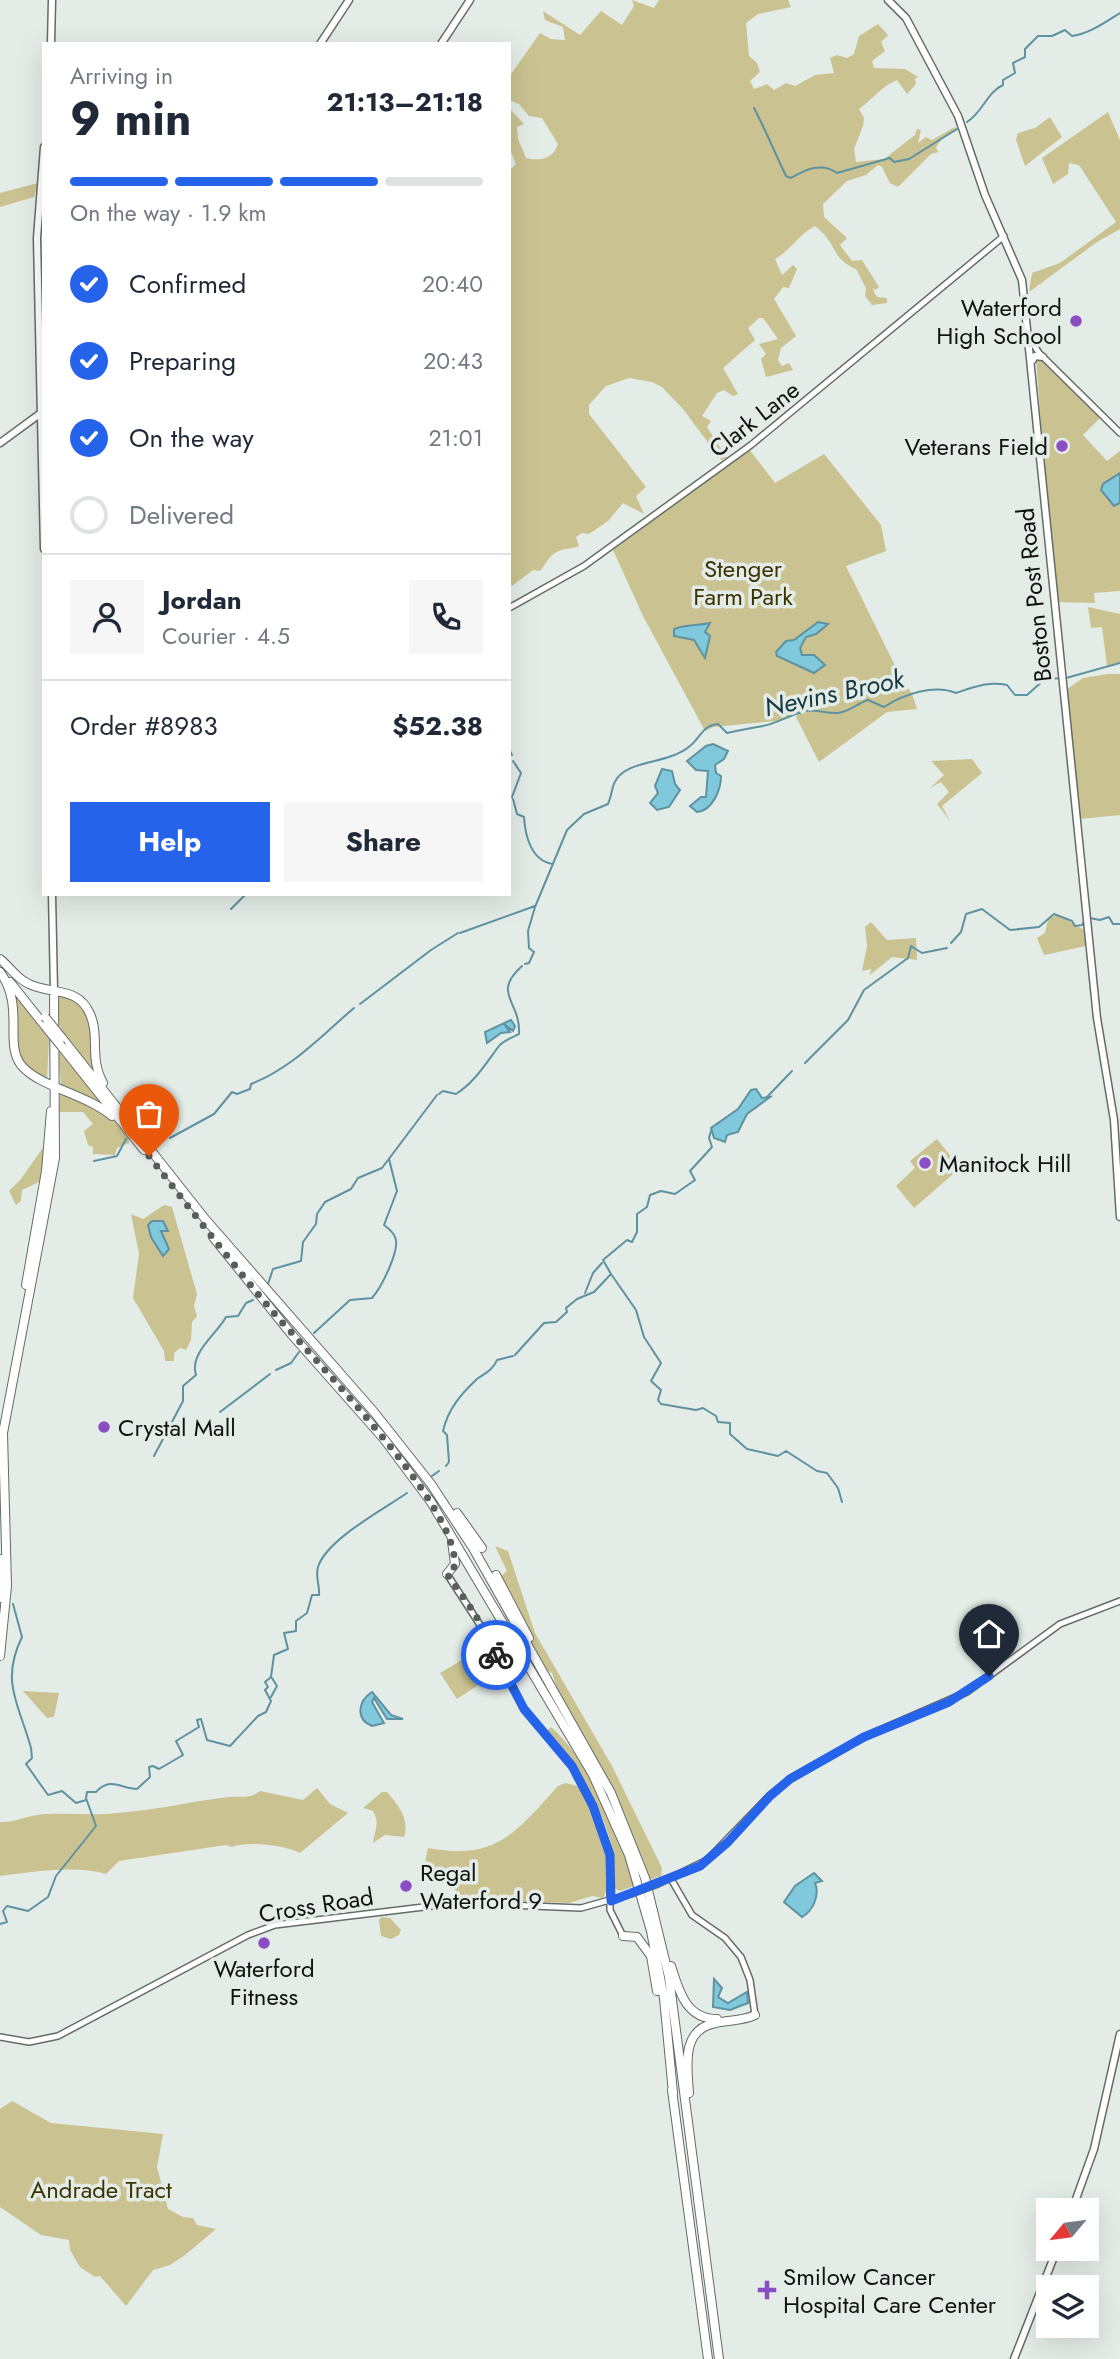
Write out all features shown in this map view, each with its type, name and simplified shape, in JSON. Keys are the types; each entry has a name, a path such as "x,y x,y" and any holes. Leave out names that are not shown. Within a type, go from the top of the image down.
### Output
{"highway":[{"path":"0,960 27,984 67,992 86,1005 94,1024 93,1053 98,1076 128,1121"},
{"path":"0,960 270,1309 384,1439 430,1502 578,1747 619,1830 644,1903 658,1958 708,2359"},
{"path":"0,970 48,1023"},
{"path":"0,970 14,1002 16,1056 26,1070 101,1107 149,1156"},
{"path":"0,1415 55,1158 54,1086 48,1023 54,991"},
{"path":"62,1043 246,1268 416,1463 482,1548"},
{"path":"0,1656 4,1550 4,1422 35,1248"},
{"path":"416,1463 468,1539 619,1811 682,1996 690,2010 712,2020 755,2015"},
{"path":"430,1502 454,1549 454,1567 447,1574"},
{"path":"0,1512 4,1550"},
{"path":"496,1575 522,1621 546,1676"},
{"path":"656,1917 671,1987 719,2359"},
{"path":"623,1936 636,1937 647,1948 652,1961 673,2093"},
{"path":"692,2151 687,2057 689,2043 707,2025 755,2015"}],"main road":[{"path":"51,42 52,0"},
{"path":"321,42 349,0"},
{"path":"442,42 470,0"},
{"name":"Boston Post Road","path":"888,0 906,18 958,116 985,195 1021,275 1086,918 1100,1045 1114,1120 1120,1217"},
{"path":"0,443 42,412 37,233 42,172"},
{"name":"Clark Lane","path":"511,607 584,566 751,445 1004,236"},
{"path":"1028,336 1043,357 1120,433"},
{"path":"1030,370 1033,357 1043,357"},
{"path":"52,896 54,991"},
{"path":"447,1574 478,1621 524,1709 564,1755 584,1787 609,1847 610,1910 623,1936"},
{"name":"Cross Road","path":"0,2037 29,2042 58,2036 248,1935 275,1925 457,1903 582,1908 611,1901 671,1879 700,1866 720,1850 770,1796 790,1779 864,1737 967,1692 1060,1624 1120,1601"},
{"path":"671,1879 692,1915 725,1938 741,1956 750,1980 755,2015"},
{"path":"1076,2198 1094,2149 1120,2034"},
{"path":"1014,2359 1052,2261"}],"green space":[{"path":"632,0 654,8 659,0 788,0 791,7 758,14 746,23 749,56 757,63 760,72 750,81 754,89 767,84 774,90 786,83 795,86 815,75 834,73 830,58 837,55 847,58 854,54 859,36 878,24 888,35 881,42 885,51 872,61 874,68 905,69 918,77 915,79 916,84 907,94 897,80 859,109 864,118 854,149 856,162 884,159 915,135 917,129 921,130 918,143 926,137 932,140 955,127 957,130 943,138 936,147 938,152 931,154 898,187 890,183 882,167 878,165 866,175 847,181 823,204 824,217 847,238 840,245 852,261 862,260 879,287 875,290 872,288 877,297 887,298 887,303 872,305 865,296 866,288 856,269 842,260 815,226 775,259 782,275 793,265 797,269 789,288 783,287 774,299 796,336 781,348 778,360 782,366 789,363 793,370 766,377 761,359 766,354 759,344 778,339 763,318 759,318 748,328 755,340 723,368 738,394 733,396 724,390 717,393 702,416 711,421 707,427 727,458 721,460 683,409 662,387 652,382 629,378 606,386 589,405 589,414 646,487 636,496 644,514 623,503 608,521 589,534 582,533 576,537 579,546 557,551 540,571 533,570 512,586 511,169 516,164 511,152 511,110 524,124 517,127 518,139 526,158 546,158 558,144 542,118 529,116 519,104 511,101 511,74 540,33 551,39 565,40 563,27 545,20 543,11 580,35 601,11 622,25 634,6"},
{"path":"1108,112 1120,140 1120,229 1097,242 1029,292 1032,273 1060,263 1116,222 1079,165 1069,163 1068,174 1053,184 1042,158"},
{"path":"1050,117 1062,137 1025,166 1016,140 1018,133 1035,128"},
{"path":"38,183 34,197 0,207 0,193"},
{"path":"1036,359 1040,359 1100,418 1083,435 1107,461 1120,451 1120,591 1094,593 1095,603 1055,602"},
{"name":"Stenger Farm Park","path":"749,449 775,483 824,454 881,525 886,551 846,566 899,674 912,694 917,709 887,712 819,762 796,717 798,714 784,720 714,727 705,731 643,616 613,550"},
{"path":"1088,607 1120,614 1120,662 1107,666 1102,627 1091,628"},
{"path":"1120,674 1120,815 1079,819 1067,689 1083,678"},
{"path":"972,759 982,773 942,806 950,821 937,804 949,792 941,782 930,788 944,775 931,761"},
{"path":"1057,914 1084,930 1086,946 1044,955 1037,938 1045,933 1048,920"},
{"path":"871,922 887,940 916,938 917,960 892,957 870,975 871,969 862,971 867,946 865,927"},
{"path":"13,991 49,1039 47,1080 24,1065 17,1051"},
{"path":"61,995 83,1005 92,1029 93,1070 71,1045 59,1025 57,1004"},
{"path":"58,1050 106,1107 61,1085"},
{"path":"62,1091 109,1115 129,1138 129,1143 117,1148 115,1155 93,1154 93,1147 88,1145 84,1131 93,1124 83,1112 59,1112"},
{"path":"937,1139 960,1168 914,1208 896,1186 915,1168 910,1161"},
{"path":"42,1149 46,1150 43,1180 22,1190 21,1201 16,1205 9,1191"},
{"path":"164,1205 172,1207 197,1294 194,1306 197,1316 192,1322 191,1340 186,1350 180,1348 174,1353 174,1361 165,1361 164,1351 133,1298 139,1254 131,1214 143,1219"},
{"path":"495,1546 508,1551 535,1633 612,1766 662,1868 661,1876 650,1880 604,1772 558,1691 552,1673 546,1670 535,1650 500,1577 507,1571"},
{"path":"462,1660 478,1685 457,1699 440,1673"},
{"path":"23,1691 59,1693 54,1717 47,1718"},
{"path":"551,1727 566,1742 591,1779 611,1820 636,1885 620,1891 614,1888 611,1844 601,1813 567,1756 546,1731"},
{"path":"565,1783 582,1787 603,1842 608,1873 603,1898 592,1896 569,1903 458,1899 456,1890 449,1881 423,1872 428,1848 472,1850 503,1839 530,1817 558,1786"},
{"path":"317,1788 330,1804 348,1813 300,1853 266,1845 226,1845 119,1861 106,1874 67,1870 0,1876 0,1822 47,1814 132,1812 249,1796 260,1791 303,1800"},
{"path":"382,1792 387,1792 399,1807 405,1824 404,1837 385,1835 373,1843 376,1819 373,1811 363,1808"},
{"path":"382,1917 390,1918 401,1930 399,1935 391,1939 381,1936 379,1920"},
{"name":"Andrade Tract","path":"12,2101 51,2123 163,2134 157,2167 168,2209 183,2217 193,2218 197,2225 216,2229 170,2265 153,2270 126,2306 100,2276 95,2277 80,2267 70,2250 69,2240 41,2235 0,2207 0,2109"}],"water":[{"path":"1120,473 1120,503 1114,506 1101,490 1103,484"},
{"path":"818,622 828,624 816,634 806,637 800,648 802,655 814,655 825,665 814,673 777,656 776,652 786,641 794,640"},
{"path":"710,623 705,632 710,636 705,658 694,640 674,636 674,629"},
{"path":"713,744 728,751 724,759 715,765 716,773 721,776 715,799 707,808 697,812 690,806 701,797 706,797 708,771 696,770 687,761 706,746"},
{"path":"662,769 672,771 675,784 680,790 669,807 657,810 650,803 658,793 655,786"},
{"path":"511,1020 515,1026 513,1031 504,1024 510,1032 501,1033 487,1043 485,1032"},
{"path":"756,1089 762,1098 770,1097 747,1114 738,1132 727,1135 725,1142 714,1138 711,1128 738,1109 751,1090"},
{"path":"152,1221 163,1221 168,1231 161,1231 169,1249 163,1256 151,1237 148,1225"},
{"path":"372,1692 391,1715 403,1719 387,1719 374,1698 372,1702 384,1723 372,1726 367,1723 360,1710 364,1700"},
{"path":"814,1873 822,1881 815,1883 817,1893 814,1902 802,1917 784,1902 795,1886"},
{"path":"714,1979 722,1988 718,1997 728,2003 747,1992 748,2003 730,2010 713,2007"}],"waterway":[{"path":"967,122 993,92 1003,85 1003,80 1015,73 1013,63 1025,57 1025,49 1038,36 1052,36 1065,30 1072,36 1079,35 1120,13"},
{"path":"754,108 786,176 791,178 820,167 837,173 890,158 894,162 909,159 957,129"},
{"name":"Nevins Brook","path":"525,964 529,963 534,952 529,948 528,931 535,907 567,830 584,814 608,804 620,775 635,767 682,752 709,727 718,724 727,733 768,725 805,711 838,713 868,700 884,707 919,692 947,690 956,693 987,684 1007,685 1015,695 1027,695 1045,679 1066,678 1120,663"},
{"path":"512,797 521,773 513,761"},
{"path":"513,799 517,814 524,817 534,853 545,862 553,864"},
{"path":"231,909 244,896"},
{"path":"460,933 535,906"},
{"path":"951,943 961,932 966,914 982,909 1010,930 1039,927 1054,914 1072,921 1075,926 1082,925 1085,920"},
{"path":"1090,918 1100,920 1109,917 1113,924 1120,924"},
{"path":"360,1004 458,933"},
{"path":"805,1063 848,1020 864,990 908,958 911,946 922,953 947,948"},
{"name":"Nevins Brook","path":"439,1094 443,1091 456,1094 463,1089 501,1044 519,1034 516,1013 508,991 513,976 522,966"},
{"path":"170,1138 214,1114 232,1092 237,1094 250,1089 251,1084 293,1060 354,1008"},
{"path":"767,1097 792,1071"},
{"name":"Nevins Brook","path":"268,1284 273,1269 301,1261 303,1242 316,1224 317,1214 325,1202 351,1189 358,1178 382,1168 437,1095"},
{"path":"515,1355 544,1323 556,1322 567,1312 566,1308 577,1299 594,1292 611,1274 603,1260 627,1240 632,1242 637,1232 637,1214 647,1207 650,1195 661,1191 675,1194 695,1180 690,1171 712,1147 709,1138 711,1131"},
{"path":"149,1135 157,1133 163,1139"},
{"path":"94,1161 117,1156 126,1139"},
{"path":"314,1333 350,1300 372,1298 389,1268 396,1243 393,1233 384,1225 397,1191 389,1159"},
{"path":"585,1293 593,1273 602,1263"},
{"path":"611,1274 636,1310 644,1337 661,1363 651,1381 661,1390 658,1400 661,1404 696,1410 703,1408 716,1416 718,1422 730,1423 730,1434 747,1449 778,1456 786,1451 817,1471 827,1473 838,1488 842,1502"},
{"name":"Nevins Brook","path":"154,1456 183,1401 183,1386 196,1375 196,1359 200,1351 226,1317 238,1316 246,1303 253,1300"},
{"path":"276,1370 291,1363 299,1352"},
{"path":"446,1466 449,1462 447,1435 443,1431 456,1402 497,1360 513,1356"},
{"path":"220,1412 270,1374"},
{"path":"432,1476 439,1471"},
{"path":"0,1924 7,1922 3,1911 7,1906 28,1911 48,1897 56,1876 96,1826 86,1798 87,1792 96,1792 111,1784 137,1789 150,1777 149,1767 159,1769 183,1755 176,1741 199,1727 197,1720 201,1719 207,1740 230,1746 258,1716 266,1712 271,1701 265,1690 268,1687 265,1682 271,1677 274,1655 288,1649 284,1633 296,1631 296,1621 307,1613 312,1595 319,1595 317,1571 323,1557 344,1536 407,1493"},
{"path":"13,1604 22,1637 12,1667 12,1680 31,1748 32,1758 26,1764 48,1795 62,1791 76,1803 86,1800"},
{"path":"271,1697 277,1686 272,1678"}],"way so far":[{"path":"149,1156 292,1335 384,1439 430,1502 453,1542 456,1560 451,1572 447,1574 475,1614 496,1655"}],"place":[{"name":"Waterford High School","path":"1076,321"},
{"name":"Veterans Field","path":"1062,446"},
{"name":"Manitock Hill","path":"925,1163"},
{"name":"Crystal Mall","path":"104,1427"},
{"name":"Regal Waterford 9","path":"406,1886"},
{"name":"Waterford Fitness","path":"264,1943"},
{"name":"Smilow Cancer Hospital Care Center","path":"767,2290"}],"route":[{"path":"496,1655 532,1721 572,1766 602,1825 610,1855 611,1901 700,1866 720,1850 770,1796 790,1779 864,1737 949,1702 989,1676"}]}
